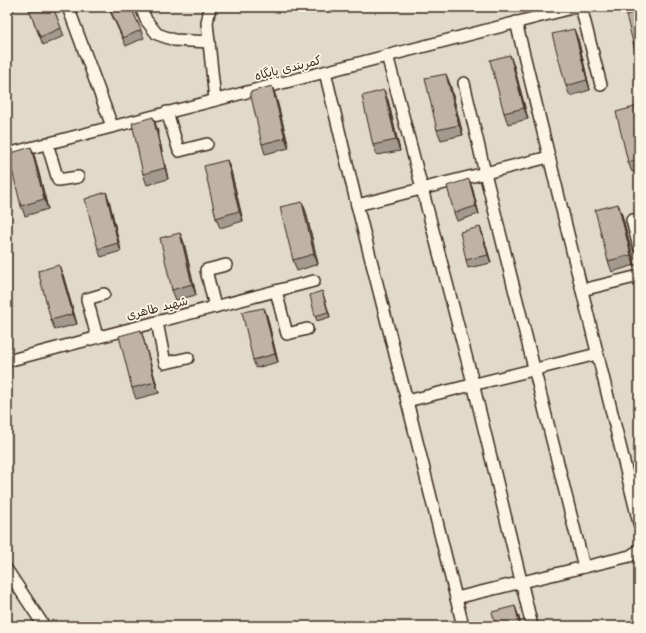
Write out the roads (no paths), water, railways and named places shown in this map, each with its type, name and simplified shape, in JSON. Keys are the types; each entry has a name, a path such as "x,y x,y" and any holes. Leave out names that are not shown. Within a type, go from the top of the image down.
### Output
{"street":[{"path":"68,7 112,126"},
{"path":"141,7 146,20 157,34 174,40 209,42"},
{"path":"210,7 207,23 215,100"},
{"name":"کمربندی پایگاه","path":"7,154 576,7"},
{"path":"581,7 601,85"},
{"path":"516,22 597,354 635,485 639,523"},
{"path":"388,56 473,385 532,626"},
{"path":"325,72 463,626"},
{"path":"464,83 485,173 584,567"},
{"path":"167,112 178,151 207,144"},
{"path":"47,143 58,180 78,177"},
{"path":"357,205 549,157"},
{"path":"632,220 639,246"},
{"path":"215,307 206,270 226,265"},
{"path":"582,290 639,276"},
{"name":"شهید طاهری","path":"7,361 314,281"},
{"path":"276,291 287,334 306,329"},
{"path":"97,337 87,299 104,294"},
{"path":"157,322 165,363 188,358"},
{"path":"407,401 597,354"},
{"path":"456,598 630,556 639,550"},
{"path":"7,570 44,626"}]}
